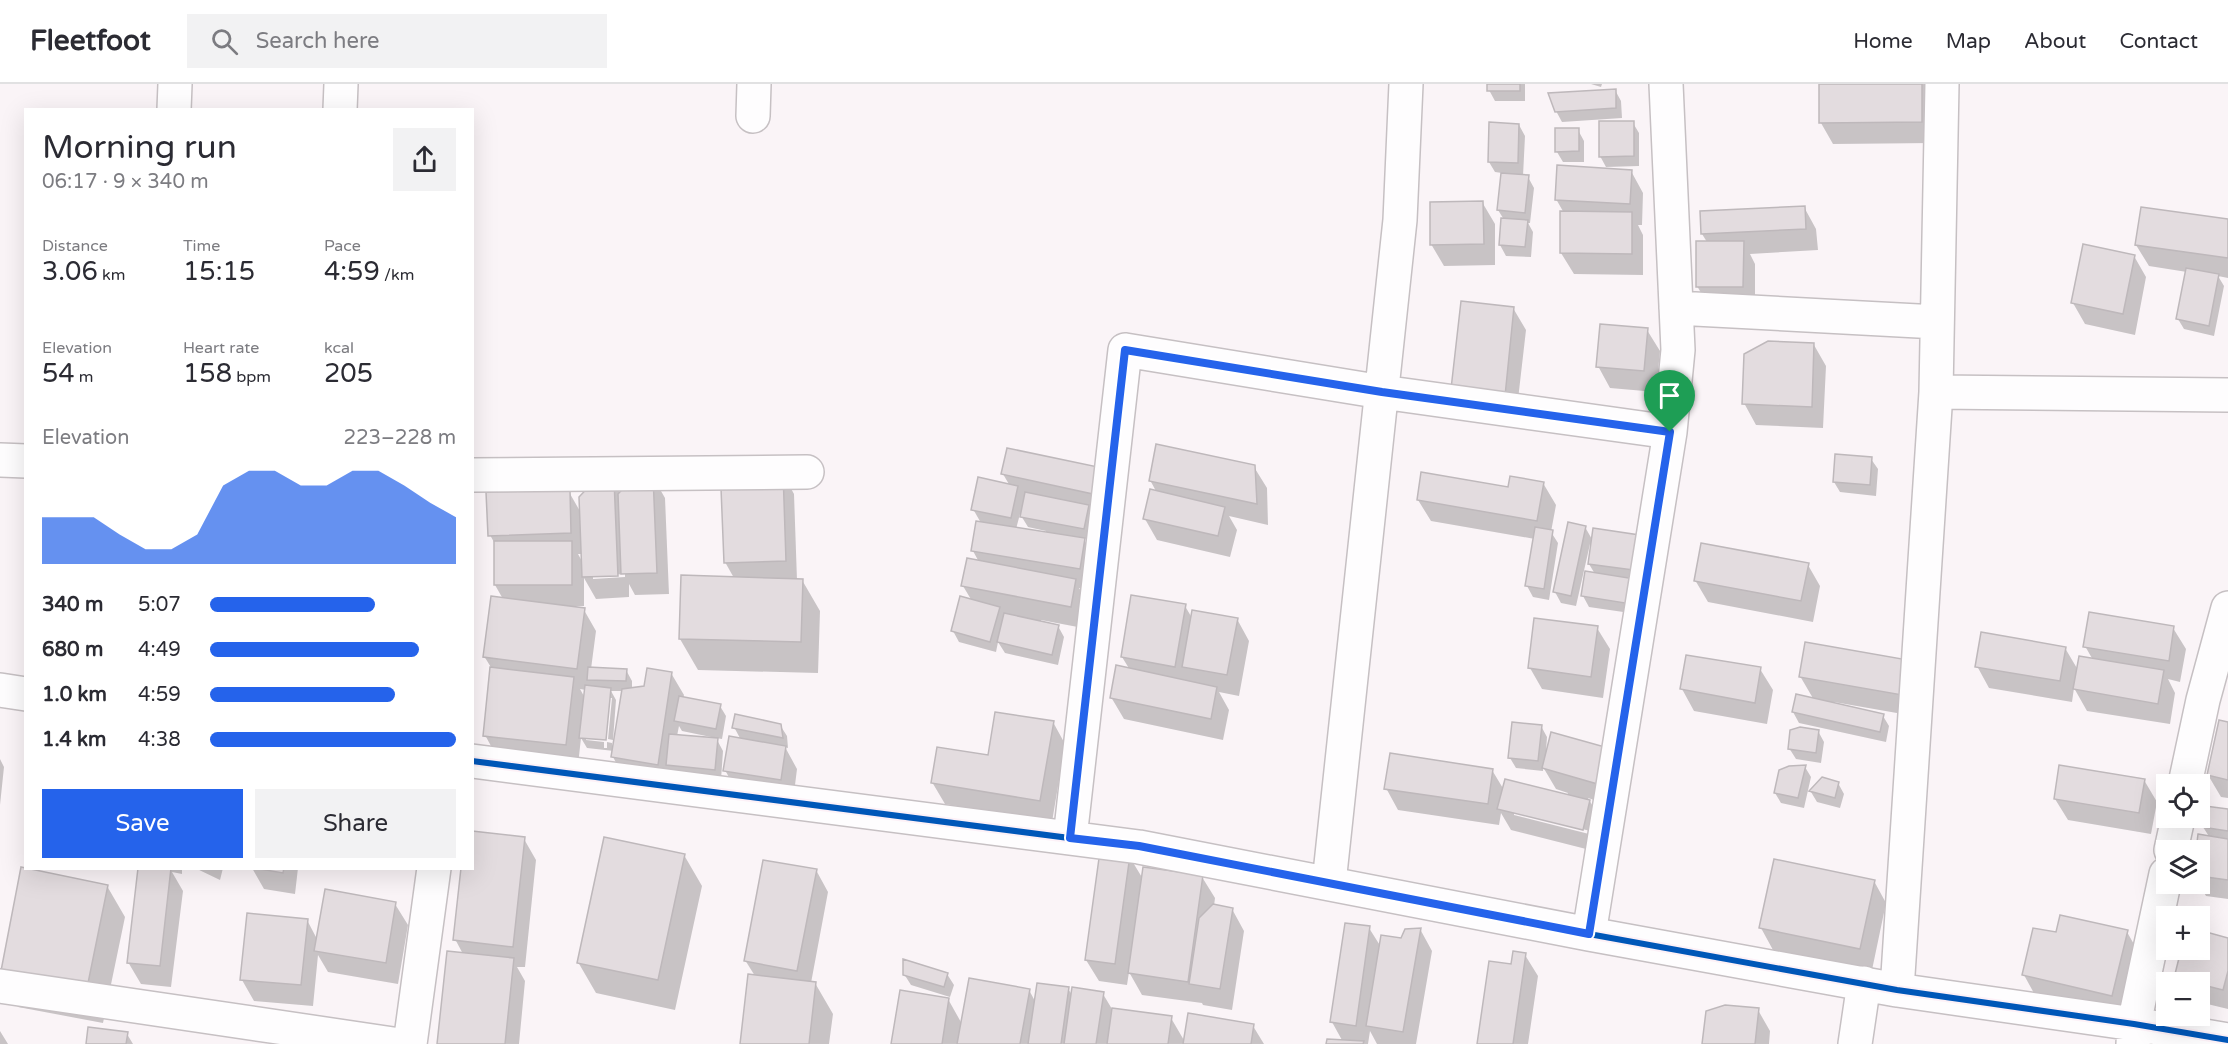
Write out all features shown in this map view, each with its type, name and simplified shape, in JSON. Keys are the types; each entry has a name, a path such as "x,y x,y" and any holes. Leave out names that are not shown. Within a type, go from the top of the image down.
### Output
{"street":[{"path":"174,108 175,84"},
{"path":"340,108 341,84"},
{"path":"753,116 754,84"},
{"path":"1329,883 1400,220 1406,84"},
{"path":"1589,934 1670,432 1678,350 1666,84"},
{"path":"1897,990 1936,392 1942,84"},
{"path":"1676,308 1937,322"},
{"path":"1070,838 1125,350 1382,392 1670,432"},
{"path":"1936,392 2228,395"},
{"path":"0,460 24,461"},
{"path":"474,475 807,472"},
{"path":"2187,774 2203,700 2228,608"},
{"path":"0,690 24,694"},
{"path":"474,761 1139,846 1589,934 2133,1034 2228,1040"},
{"path":"410,1044 434,870"},
{"path":"2133,1034 2162,894"},
{"path":"1855,1044 1864,983"},
{"path":"0,986 393,1044"}],"building":[{"path":"1487,84 1520,84 1520,91 1487,91"},
{"path":"1819,84 1922,84 1922,122 1819,123"},
{"path":"1616,89 1616,108 1555,112 1548,93"},
{"path":"1599,121 1634,121 1634,156 1599,157"},
{"path":"1489,122 1519,124 1518,163 1488,162"},
{"path":"1555,128 1579,128 1579,151 1555,152"},
{"path":"1557,165 1632,170 1630,204 1555,200"},
{"path":"1501,173 1529,175 1525,213 1497,210"},
{"path":"1483,201 1484,244 1430,245 1430,202"},
{"path":"1805,206 1806,229 1701,234 1700,211"},
{"path":"2141,207 2228,219 2228,258 2135,245"},
{"path":"1560,211 1632,212 1632,254 1560,253"},
{"path":"1501,218 1528,220 1525,247 1499,245"},
{"path":"1696,241 1744,241 1743,287 1696,287"},
{"path":"2083,244 2135,255 2123,314 2071,303"},
{"path":"2186,268 2219,274 2209,326 2176,319"},
{"path":"1461,301 1514,307 1505,396 1451,389"},
{"path":"1600,324 1648,328 1644,371 1596,367"},
{"path":"1768,341 1814,343 1812,407 1742,404 1744,354"},
{"path":"1156,444 1255,465 1257,504 1149,481"},
{"path":"1007,448 1098,467 1093,494 1001,474"},
{"path":"1835,454 1872,457 1870,485 1833,482"},
{"path":"783,471 786,561 724,563 721,488"},
{"path":"1421,472 1508,487 1510,476 1544,482 1537,521 1417,500"},
{"path":"653,475 657,573 621,574 618,494 635,476"},
{"path":"978,477 1018,486 1011,518 971,510"},
{"path":"596,479 614,479 618,576 582,577 579,497"},
{"path":"1150,489 1225,507 1218,536 1143,519"},
{"path":"570,490 571,533 488,536 486,492"},
{"path":"1025,492 1089,505 1084,529 1020,517"},
{"path":"976,521 1085,538 1080,569 971,551"},
{"path":"1568,522 1586,526 1571,596 1553,592"},
{"path":"1535,527 1553,530 1544,589 1525,586"},
{"path":"1593,528 1646,536 1641,571 1588,564"},
{"path":"494,541 572,541 572,585 494,585"},
{"path":"1701,543 1809,563 1801,601 1694,581"},
{"path":"967,558 1076,579 1071,607 961,586"},
{"path":"1585,571 1635,579 1631,604 1581,596"},
{"path":"681,575 803,579 801,642 679,639"},
{"path":"1131,595 1186,604 1175,667 1121,657"},
{"path":"491,596 585,608 577,669 483,657"},
{"path":"960,596 1000,607 990,642 951,631"},
{"path":"1192,610 1238,618 1227,675 1182,667"},
{"path":"2089,612 2174,626 2169,661 2083,647"},
{"path":"1004,613 1059,625 1052,655 997,642"},
{"path":"1534,618 1598,626 1591,677 1528,668"},
{"path":"1981,632 2066,647 2060,681 1975,667"},
{"path":"1805,642 1908,660 1902,695 1799,677"},
{"path":"1686,655 1761,667 1755,703 1680,689"},
{"path":"2079,656 2164,670 2158,704 2073,689"},
{"path":"1116,665 1217,687 1211,719 1110,698"},
{"path":"490,667 574,677 566,745 483,736"},
{"path":"588,667 627,669 626,681 587,680"},
{"path":"647,668 672,672 658,765 611,757 622,689 644,686"},
{"path":"585,685 611,688 606,740 579,738"},
{"path":"1796,694 1884,714 1880,732 1792,712"},
{"path":"679,696 721,704 716,729 674,721"},
{"path":"995,712 1054,721 1040,801 931,783 937,747 988,755"},
{"path":"735,714 781,724 783,738 732,728"},
{"path":"2219,720 2228,722 2228,780 2207,774"},
{"path":"1512,722 1542,725 1538,761 1508,758"},
{"path":"1800,727 1819,730 1816,753 1788,749 1790,730"},
{"path":"1551,732 1612,749 1601,785 1542,768"},
{"path":"669,734 718,738 715,770 666,765"},
{"path":"729,736 786,746 781,780 723,771"},
{"path":"1390,753 1493,769 1488,804 1384,789"},
{"path":"1806,765 1798,798 1774,793 1779,770 1789,766"},
{"path":"2059,765 2145,779 2139,813 2054,799"},
{"path":"1822,777 1839,782 1835,798 1809,791"},
{"path":"1505,779 1590,800 1583,830 1497,809"},
{"path":"2210,807 2228,809 2228,831 2208,828"},
{"path":"474,831 525,837 513,947 453,940 461,870 474,870"},
{"path":"2198,834 2228,839 2228,880 2210,878 2210,840 2197,840"},
{"path":"604,837 685,854 658,980 577,963"},
{"path":"1100,851 1130,855 1115,964 1085,960"},
{"path":"1774,859 1875,880 1860,949 1759,928"},
{"path":"763,860 817,869 797,971 744,961"},
{"path":"21,867 24,870 36,870 108,885 86,993 0,976"},
{"path":"1143,867 1203,875 1188,982 1128,973"},
{"path":"138,870 171,870 160,966 127,963"},
{"path":"266,870 284,870 283,873"},
{"path":"325,889 396,902 386,963 314,951"},
{"path":"1213,904 1233,908 1220,989 1189,984 1199,918"},
{"path":"247,913 308,919 301,985 240,980"},
{"path":"2060,915 2128,930 2112,996 2022,975 2033,928 2056,932"},
{"path":"1345,923 1370,926 1356,1026 1330,1022"},
{"path":"1421,928 1403,1032 1366,1026 1381,935 1401,938 1405,929"},
{"path":"2210,933 2228,938 2228,971 2223,990 2210,987 2210,972 2176,972 2178,960 2210,960"},
{"path":"447,951 514,958 505,1044 437,1044"},
{"path":"1513,951 1526,953 1513,1044 1477,1044 1489,961 1511,964"},
{"path":"903,959 948,973 944,987 903,975"},
{"path":"748,974 816,982 809,1044 740,1044"},
{"path":"969,978 1030,989 1020,1044 957,1044"},
{"path":"1037,983 1069,987 1061,1044 1028,1044"},
{"path":"1072,987 1104,992 1096,1044 1064,1044"},
{"path":"900,990 949,998 942,1044 891,1044"},
{"path":"1725,1005 1759,1008 1755,1044 1702,1044 1706,1011"},
{"path":"1112,1008 1172,1016 1168,1044 1107,1044"},
{"path":"1188,1013 1254,1024 1251,1044 1183,1044"},
{"path":"88,1027 128,1032 126,1044 86,1044"},
{"path":"1327,1039 1364,1041 1363,1044 1326,1044"}],"cycle path":[{"path":"1070,838 1125,350 1382,392 1670,432"},
{"path":"474,761 1139,847 1589,934 1897,990 2228,1040"}],"route":[{"path":"1125,350 1382,392 1670,432 1589,934 1139,846 1070,838 1125,350"}]}
